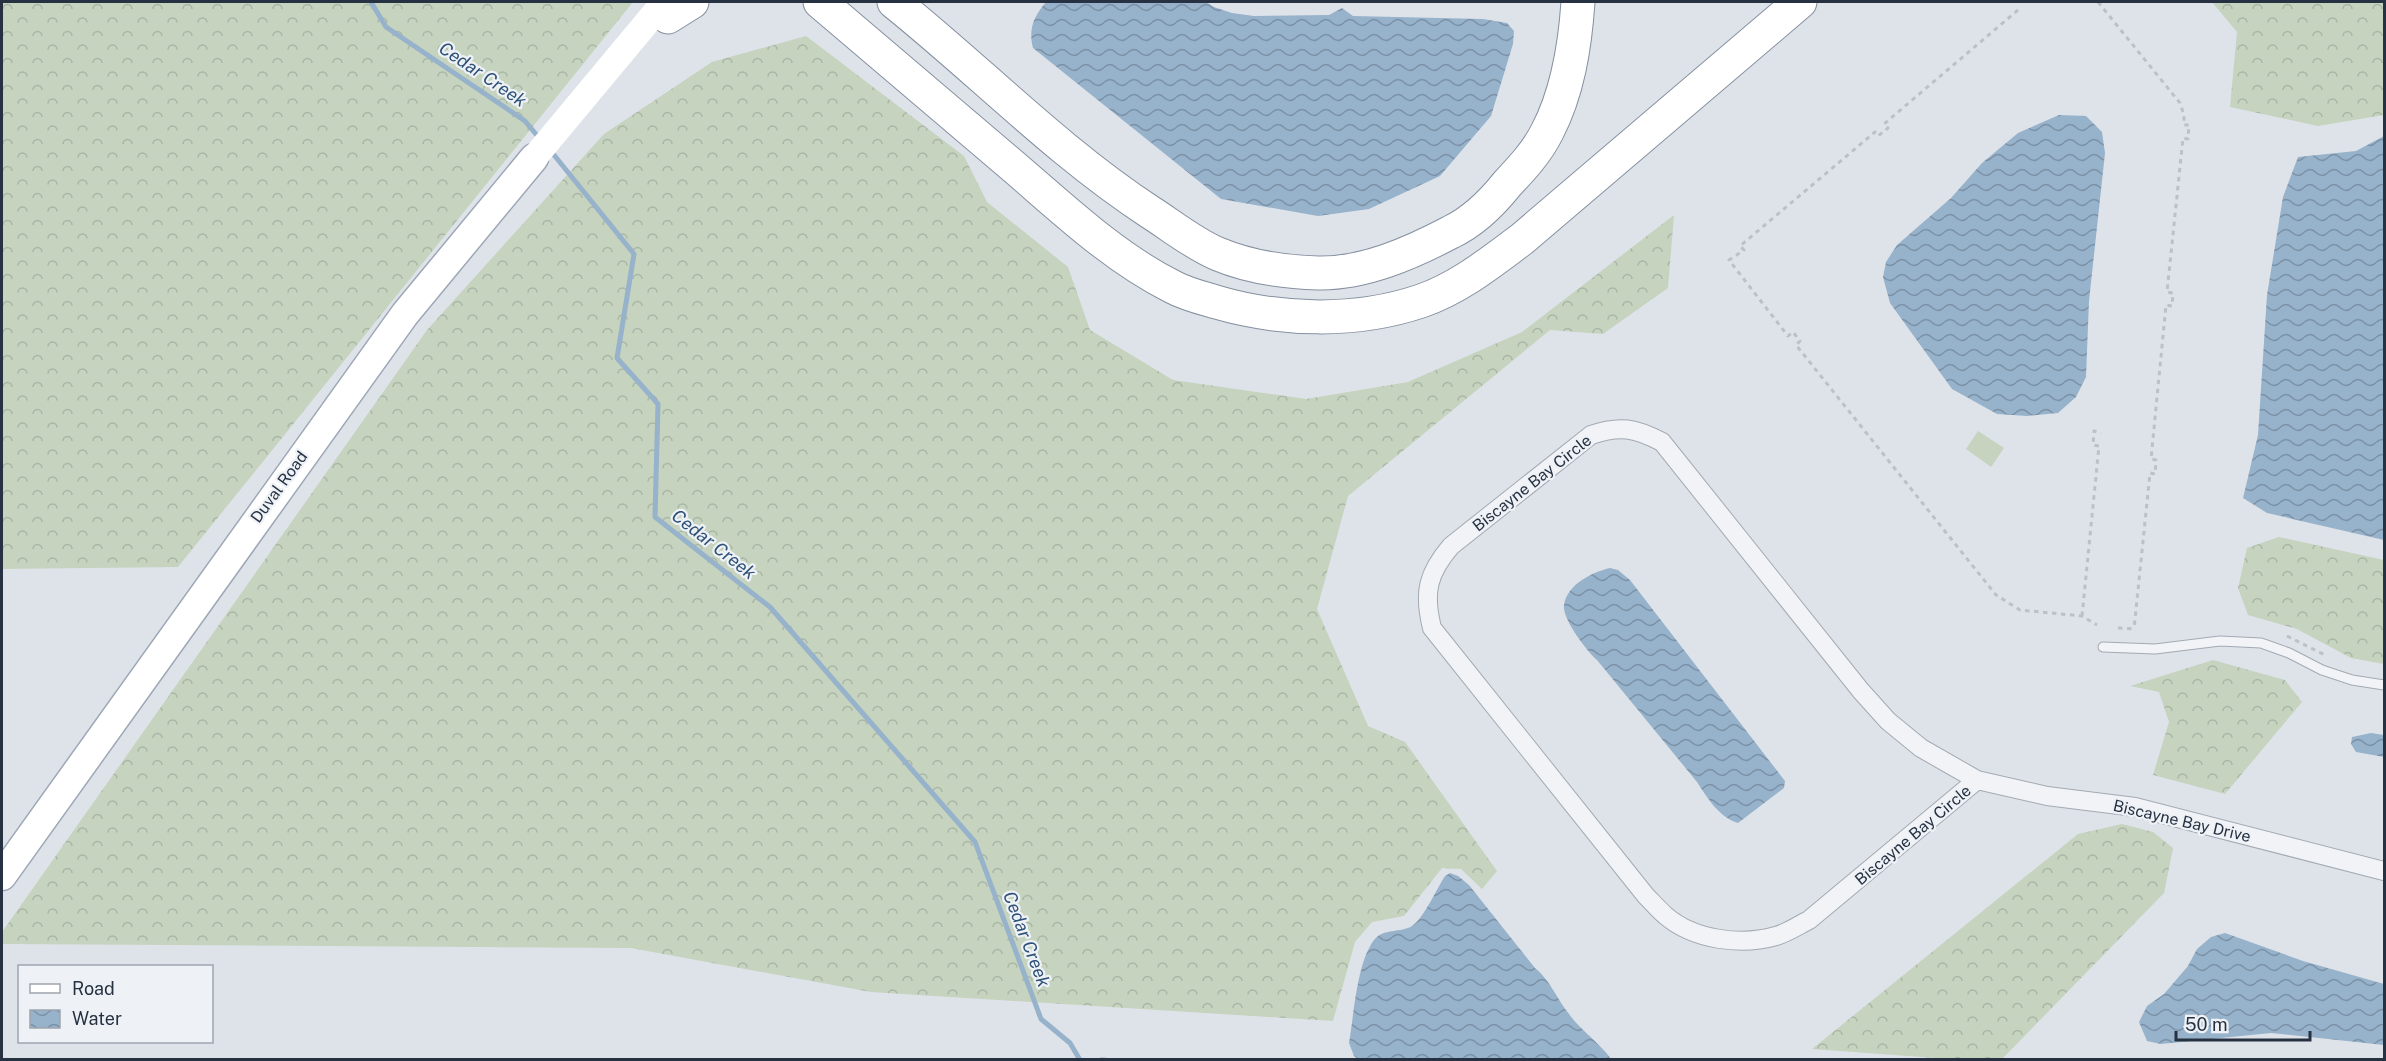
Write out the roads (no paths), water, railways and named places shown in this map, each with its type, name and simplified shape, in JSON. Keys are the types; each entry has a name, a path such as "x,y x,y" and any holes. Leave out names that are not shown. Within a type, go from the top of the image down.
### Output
{"highway":[{"path":"820,2 1073,217 1145,272 1174,288 1240,309 1305,317 1332,317 1362,313 1422,301 1478,272 1522,239 1800,2"},
{"path":"894,2 916,13 1018,111 1105,182 1188,237 1216,253 1246,264 1281,271 1320,273 1345,271 1402,256 1464,225 1483,210 1531,157 1548,131 1571,66 1578,2"}],"main road":[{"name":"Duval Road","path":"2,876 405,314 573,111 606,82 677,5"}],"street":[{"name":"Biscayne Bay Circle","path":"1608,429 1642,432 1662,442 1861,691 1888,721 1921,748 1977,780 1809,920 1778,936 1750,942 1721,939 1693,932 1667,917 1646,896 1432,627 1427,607 1428,583 1437,562 1451,546 1591,435 1608,429"},
{"name":"Biscayne Bay Drive","path":"1977,780 2046,796 2135,807 2385,871"}],"lane":[{"path":"2103,647 2155,649 2220,641 2261,644 2289,653 2322,670 2352,680 2385,685"}],"water":[{"path":"1046,2 1206,2 1232,13 1254,16 1329,15 1342,8 1353,16 1483,19 1507,23 1514,31 1513,44 1491,116 1440,176 1369,209 1318,216 1221,199 1033,48 1031,35 1033,23"},
{"path":"2059,115 2086,116 2102,132 2105,153 2089,301 2086,377 2076,397 2058,413 2027,416 1997,414 1952,389 1890,303 1883,277 1886,262 1897,245 1951,198 1982,163 2018,133"},
{"path":"2384,136 2384,540 2267,513 2243,498 2258,435 2267,295 2283,197 2298,157 2356,151"},
{"path":"1610,568 1618,570 1630,580 1785,781 1784,788 1738,823 1714,807 1697,782 1571,626 1564,611 1566,598 1570,591 1582,580"},
{"path":"2371,733 2384,735 2384,757 2356,752 2351,744 2352,737"},
{"path":"1450,873 1469,885 1545,978 1574,1020 1611,1059 1359,1060 1354,1056 1349,1043 1360,975 1368,950 1378,936 1408,928 1417,922 1445,876"},
{"path":"2225,933 2303,961 2384,984 2384,1045 2271,1033 2161,1044 2147,1041 2139,1022 2147,1006 2164,994 2188,966 2197,949 2211,937"}],"waterway":[{"name":"Cedar Creek","path":"371,2 386,27 525,121 540,139"},
{"name":"Cedar Creek","path":"550,150 634,254 617,358 658,404 655,517 770,607 975,842 1041,1019 1070,1043 1080,1060"}]}
